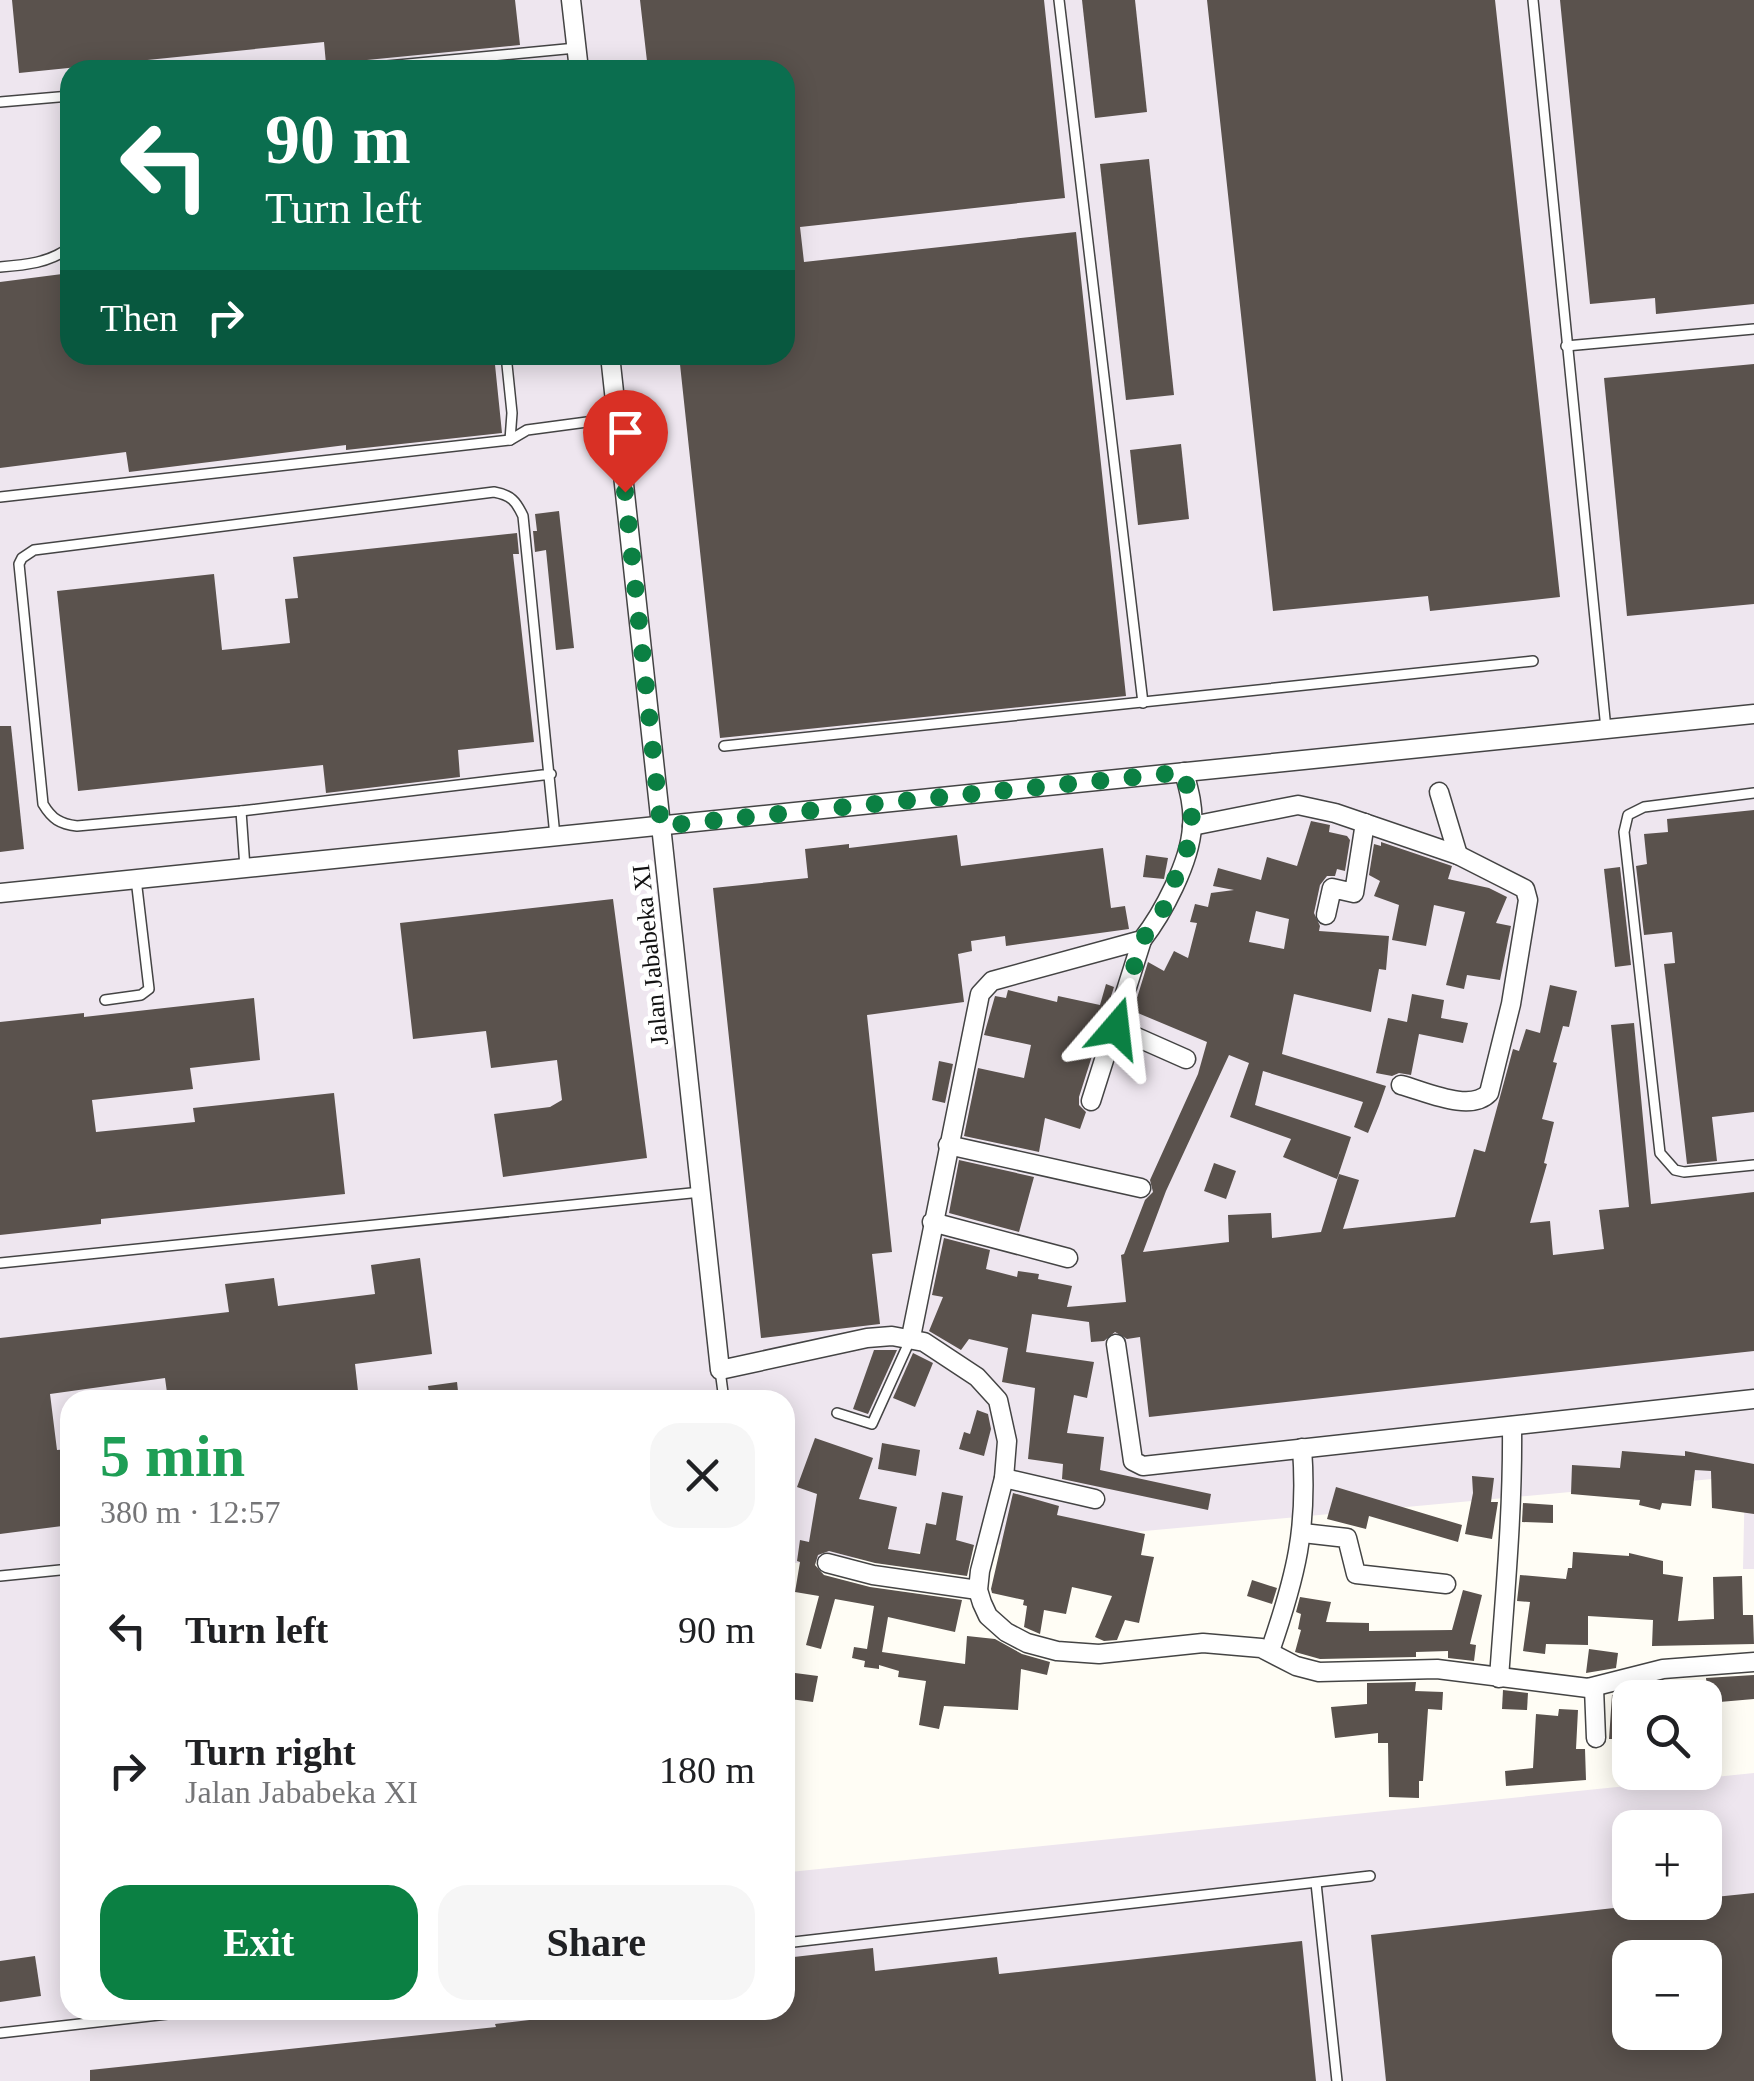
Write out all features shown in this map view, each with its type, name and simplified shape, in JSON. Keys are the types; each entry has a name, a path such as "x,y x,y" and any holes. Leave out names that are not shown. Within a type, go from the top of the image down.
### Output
{"street":[{"path":"571,0 578,60"},
{"name":"Jalan Jababeka XI","path":"611,365 720,1370"},
{"path":"0,893 1754,714"},
{"path":"1091,1101 1142,940 1168,899 1192,826 1184,772"},
{"path":"1438,792 1458,855"},
{"path":"1192,826 1294,805 1458,855 1525,889 1511,1004 1489,1093 1470,1102 1401,1085"},
{"path":"1326,915 1332,888 1354,893 1366,824"},
{"path":"911,1337 980,994 986,984 1142,940"},
{"path":"1116,1028 1186,1059"},
{"path":"948,1144 1141,1188"},
{"path":"932,1222 1068,1258"},
{"path":"720,1370 867,1338 911,1337 939,1350 977,1377 998,1400 1007,1441 1004,1478 978,1590 988,1616 1027,1643 1057,1651 1099,1654 1203,1643 1270,1651 1296,1666 1319,1672 1437,1669 1594,1688 1662,1668 1754,1662"},
{"path":"1116,1344 1136,1465 1754,1399"},
{"path":"1499,1678 1503,1594 1511,1550 1512,1426"},
{"path":"1270,1651 1293,1584 1303,1534 1306,1491 1302,1448"},
{"path":"1004,1478 1095,1499"},
{"path":"1303,1534 1348,1538 1352,1569 1361,1576 1446,1584"},
{"path":"827,1563 873,1575 978,1590"},
{"path":"1594,1688 1596,1738"}],"lane":[{"path":"1059,0 1143,703"},
{"path":"1534,0 1606,730"},
{"path":"450,60 576,48"},
{"path":"0,102 60,97"},
{"path":"0,267 38,263 60,255"},
{"path":"1566,346 1754,329"},
{"path":"507,365 512,413 510,440"},
{"path":"0,497 510,440 527,430 617,418"},
{"path":"551,774 241,811 77,826 63,824 50,817 42,804 19,564 28,552 475,494 506,494 516,501 523,516 551,774 555,836"},
{"path":"724,746 1532,660"},
{"path":"1754,792 1644,807 1628,816 1624,832 1660,1154 1676,1170 1684,1172 1754,1165"},
{"path":"241,811 245,868"},
{"path":"106,1000 141,995 149,989 136,879"},
{"path":"0,1263 701,1192"},
{"path":"837,1413 872,1424 911,1337"},
{"path":"720,1370 723,1390"},
{"path":"0,1576 60,1569"},
{"path":"795,1942 1370,1876"},
{"path":"1316,1883 1337,2081"},
{"path":"0,2033 115,2020"}],"shaded area":[{"path":"0,0 1754,0 1754,1569 1743,1569 1745,1476 795,1563 795,1390 60,1390 60,2020 795,2020 795,1871 1612,1788 1722,1790 1722,1776 1754,1773 1754,2081 0,2081"}],"building":[{"path":"12,0 515,0 520,45 367,60 326,60 324,42 147,60 60,60 60,69 19,73"},
{"path":"640,0 1044,0 1065,198 800,227 804,262 1076,232 1126,696 720,738 680,365 795,365 795,60 647,60"},
{"path":"1082,0 1135,0 1147,112 1095,118"},
{"path":"1207,0 1495,0 1560,597 1430,611 1428,596 1273,611"},
{"path":"1560,0 1754,0 1754,304 1656,314 1655,298 1590,304"},
{"path":"1149,159 1174,395 1126,400 1100,164"},
{"path":"60,274 60,365 495,365 502,433 346,450 346,445 129,472 126,452 0,468 0,282"},
{"path":"1754,364 1754,604 1627,616 1604,378"},
{"path":"1181,444 1189,519 1138,525 1130,450"},
{"path":"559,511 574,648 556,650 546,550 535,552 533,531 537,531 535,514"},
{"path":"517,533 519,554 513,554 534,742 458,750 460,777 326,793 323,765 78,791 57,591 214,574 222,650 290,643 285,599 298,598 293,557"},
{"path":"0,726 11,726 24,849 0,852"},
{"path":"1754,810 1754,1112 1712,1117 1717,1161 1687,1164 1664,964 1675,963 1672,932 1644,935 1636,866 1647,864 1644,834 1668,832 1667,819"},
{"path":"1311,821 1330,825 1329,832 1347,836 1350,840 1345,871 1337,869 1335,876 1327,876 1320,885 1314,913 1319,931 1389,936 1386,970 1379,969 1371,1012 1294,994 1282,1054 1386,1086 1379,1106 1368,1133 1354,1127 1363,1102 1263,1071 1255,1105 1351,1137 1337,1179 1283,1157 1291,1139 1230,1117 1249,1063 1229,1055 1166,1191 1143,1252 1229,1242 1228,1215 1271,1213 1272,1238 1321,1232 1339,1174 1359,1180 1343,1229 1455,1217 1474,1149 1485,1152 1513,1049 1519,1051 1526,1029 1540,1033 1550,985 1577,991 1569,1027 1563,1026 1553,1062 1557,1063 1542,1119 1554,1122 1530,1223 1550,1221 1553,1255 1604,1249 1599,1210 1629,1207 1611,1025 1634,1023 1651,1204 1754,1192 1754,1351 1149,1417 1140,1337 1127,1339 1115,1332 1104,1341 1091,1342 1089,1322 1032,1314 1026,1352 1094,1362 1087,1398 1074,1395 1067,1433 1104,1437 1100,1470 1211,1494 1208,1510 1062,1479 1063,1464 1028,1459 1035,1388 1002,1382 1008,1348 969,1339 961,1350 929,1331 943,1297 932,1295 944,1238 990,1250 986,1269 1017,1277 1018,1271 1039,1274 1038,1279 1072,1286 1067,1307 1126,1302 1121,1255 1145,1200 1153,1192 1150,1180 1198,1074 1207,1042 1133,1011 1148,962 1164,971 1174,951 1188,958 1197,923 1190,922 1195,904 1208,907 1211,893 1234,890 1213,886 1218,868 1261,880 1267,857 1297,866","holes":["1256,911 1289,919 1284,949 1249,942"]},
{"path":"957,835 961,866 1103,848 1111,908 1125,906 1129,929 1006,946 1005,936 971,941 972,951 958,954 964,1002 867,1015 892,1252 872,1254 880,1324 761,1338 713,888 808,878 805,849 849,844 849,848"},
{"path":"1381,842 1452,866 1448,879 1489,888 1507,897 1496,923 1511,926 1500,980 1467,975 1464,989 1446,985 1465,912 1434,905 1426,946 1392,940 1399,905 1374,896 1380,881 1369,875 1374,844 1381,846"},
{"path":"1146,855 1168,858 1164,879 1143,877"},
{"path":"1620,867 1631,965 1615,967 1604,869"},
{"path":"613,899 647,1158 503,1177 494,1114 550,1107 562,1100 557,1060 491,1068 486,1031 413,1039 400,923"},
{"path":"1106,984 1114,987 1079,1097 1079,1105 1086,1112 1080,1129 1045,1118 1039,1152 964,1136 978,1068 1024,1078 1031,1045 984,1035 995,996 1006,998 1008,990 1057,1002 1058,996 1100,1005"},
{"path":"1412,994 1444,1000 1441,1018 1468,1023 1463,1043 1419,1034 1411,1075 1376,1073 1388,1018 1407,1022"},
{"path":"254,998 260,1060 190,1068 193,1089 92,1100 96,1132 195,1122 193,1108 334,1093 345,1194 101,1219 101,1224 0,1235 0,1022"},
{"path":"939,1061 953,1064 945,1103 932,1100"},
{"path":"959,1160 1034,1177 1019,1232 949,1213"},
{"path":"1214,1163 1236,1171 1226,1199 1204,1191"},
{"path":"420,1258 432,1354 355,1364 358,1390 167,1390 165,1378 50,1394 60,1450 60,1526 0,1534 0,1338 229,1312 225,1284 274,1278 278,1306 375,1294 371,1265"},
{"path":"874,1350 897,1350 868,1414 853,1409"},
{"path":"913,1353 933,1363 915,1407 893,1398"},
{"path":"457,1382 458,1390 429,1390 428,1386"},
{"path":"977,1410 988,1414 991,1429 984,1456 959,1449 964,1432 970,1434"},
{"path":"815,1438 873,1458 859,1499 897,1507 888,1549 920,1554 926,1523 936,1525 942,1492 963,1496 956,1540 974,1545 967,1576 875,1563 829,1551 818,1555 815,1565 824,1575 870,1587 962,1600 955,1632 888,1617 882,1652 965,1664 967,1636 995,1639 1022,1654 1050,1662 1047,1675 1021,1669 1018,1710 944,1706 939,1729 919,1725 926,1681 898,1677 899,1671 879,1665 879,1669 864,1667 865,1661 852,1658 854,1647 867,1649 874,1606 835,1599 821,1649 806,1645 819,1596 795,1592 800,1562 797,1561 800,1540 809,1542 817,1494 797,1487"},
{"path":"882,1443 920,1450 916,1476 878,1469"},
{"path":"1622,1451 1685,1456 1685,1451 1754,1464 1754,1514 1712,1508 1711,1471 1695,1470 1691,1506 1662,1503 1660,1510 1639,1505 1640,1500 1571,1494 1572,1465 1620,1468"},
{"path":"1472,1476 1494,1478 1491,1502 1498,1502 1492,1539 1465,1534 1473,1493"},
{"path":"1336,1487 1462,1525 1458,1542 1369,1516 1366,1529 1327,1519"},
{"path":"1013,1493 1059,1506 1057,1515 1145,1534 1141,1555 1154,1557 1139,1623 1125,1620 1117,1640 1095,1637 1112,1596 1072,1587 1066,1614 1044,1610 1040,1634 1024,1627 1024,1600 992,1593 991,1589"},
{"path":"1523,1503 1553,1505 1553,1523 1522,1522"},
{"path":"1573,1552 1629,1553 1663,1561 1663,1574 1683,1577 1678,1621 1714,1619 1713,1577 1742,1576 1743,1615 1753,1615 1754,1644 1652,1646 1653,1620 1588,1616 1588,1645 1546,1644 1545,1654 1523,1651 1530,1602 1517,1601 1520,1575 1566,1579 1568,1568 1572,1568"},
{"path":"1252,1580 1277,1588 1272,1604 1247,1596"},
{"path":"1463,1590 1482,1595 1470,1644 1476,1645 1474,1661 1448,1658 1448,1651 1416,1652 1416,1657 1320,1659 1295,1652 1301,1630 1301,1614 1296,1612 1300,1597 1331,1602 1326,1622 1369,1623 1369,1631 1452,1630"},
{"path":"1589,1649 1618,1653 1616,1668 1586,1673"},
{"path":"795,1673 818,1676 813,1702 795,1700"},
{"path":"1754,1675 1754,1699 1722,1702 1722,1680 1706,1678"},
{"path":"1416,1682 1415,1691 1443,1692 1442,1710 1428,1709 1419,1798 1389,1797 1388,1743 1378,1743 1378,1733 1335,1738 1331,1707 1367,1704 1367,1683"},
{"path":"1503,1690 1528,1693 1527,1710 1502,1709"},
{"path":"1612,1695 1612,1739 1609,1739"},
{"path":"1559,1709 1578,1710 1576,1749 1585,1749 1586,1780 1506,1786 1505,1771 1533,1768 1536,1714 1558,1716"},
{"path":"1754,1893 1754,2081 1386,2081 1371,1935 1612,1908 1612,1920 1722,1920 1722,1896"},
{"path":"1302,1941 1316,2081 90,2081 90,2070 496,2027 495,2024 529,2020 795,2020 795,1957 873,1948 875,1971 997,1957 999,1974"},
{"path":"35,1956 41,1996 0,2002 0,1961"}],"route":[{"path":"625,492 661,826 1184,772 1192,813 1189,843 1163,910 1142,940 1116,1028"}]}
